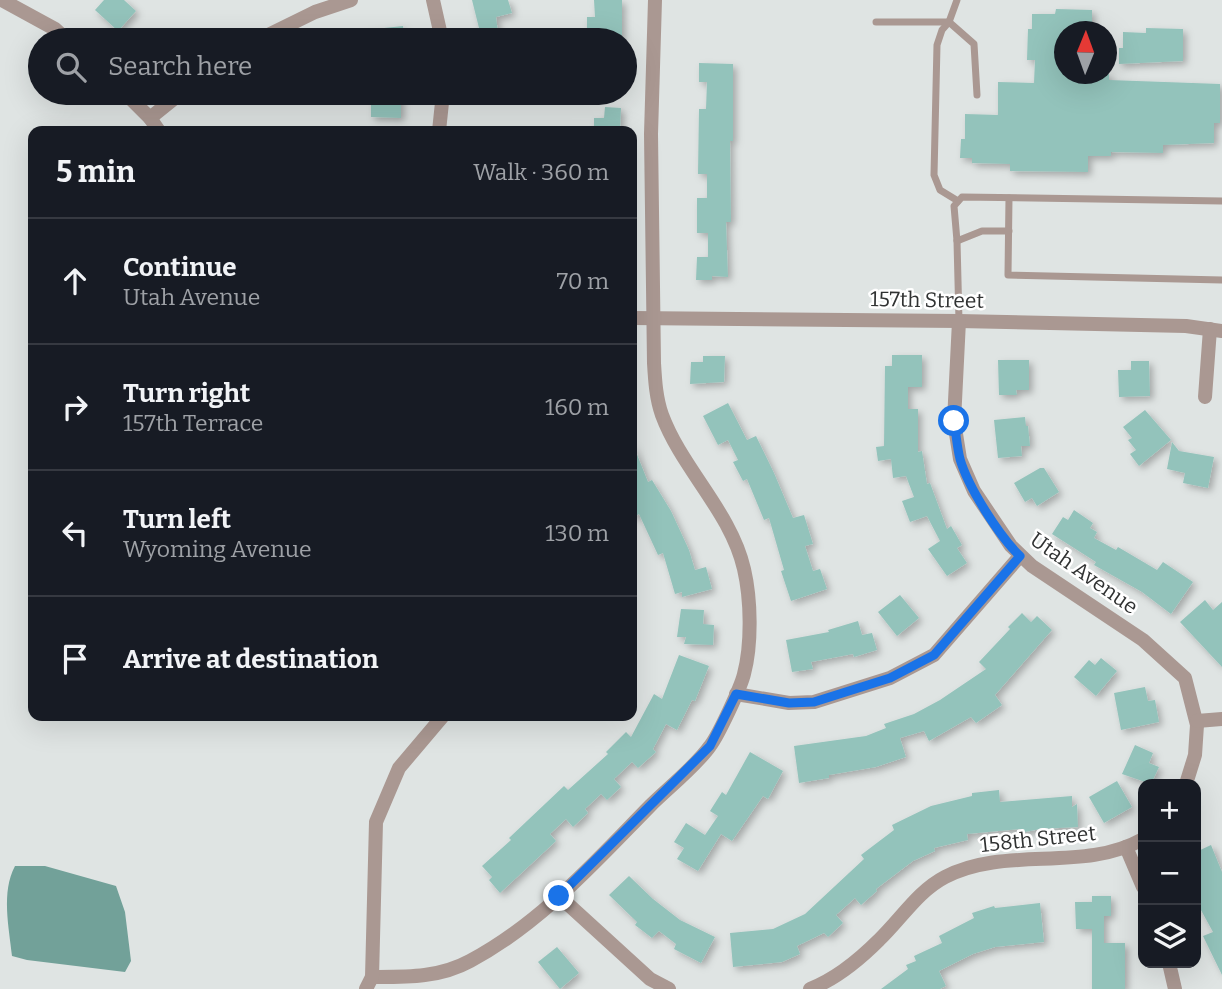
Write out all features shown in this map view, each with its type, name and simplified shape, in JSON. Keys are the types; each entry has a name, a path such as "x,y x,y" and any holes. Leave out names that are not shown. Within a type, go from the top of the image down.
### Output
{"street":[{"path":"2,0 53,28"},
{"path":"282,28 315,12 351,0"},
{"path":"433,0 439,28"},
{"path":"439,721 399,768 376,821 369,983 424,977 468,962 518,931 559,896 710,746 744,677 749,646 748,594 744,568 735,541 675,441 662,414 656,389 651,134 655,0"},
{"path":"137,105 156,126"},
{"path":"150,118 166,105"},
{"path":"440,126 442,105"},
{"name":"157th Street","path":"637,318 959,321 1216,330"},
{"name":"Utah Avenue","path":"959,321 954,421 960,459 974,491 1010,546 1020,556 1143,640 1185,678 1197,722"},
{"path":"1205,397 1216,330"},
{"path":"736,694 789,703 814,702 890,678 934,655 1020,556"},
{"path":"1188,779 1195,755 1197,722 1222,719"},
{"name":"158th Street","path":"810,989 832,980 879,940 927,890 944,877 969,867 994,862 1085,856 1108,852 1138,841"},
{"path":"1126,847 1138,875"},
{"path":"559,896 650,979 669,989"},
{"path":"1170,968 1175,989"}],"lane":[{"path":"957,0 937,44 934,175 940,190 958,201"},
{"path":"876,22 949,22 974,44 977,95"},
{"path":"959,321 954,206 962,197 1222,201"},
{"path":"1009,198 1008,275 1222,280"},
{"path":"957,241 982,231 1009,232"}],"shaded area":[{"path":"15,866 45,866 116,886 125,912 131,961 125,972 12,956 7,898"}],"building":[{"path":"104,0 124,0 136,11 121,28 115,28 95,10"},
{"path":"472,0 508,0 512,13 496,17 497,28 479,28"},
{"path":"594,0 622,0 622,28 587,28 587,17 595,17"},
{"path":"1056,9 1092,10 1092,21 1054,21 1054,84 1117,84 1117,80 1220,84 1220,123 1214,123 1214,143 1163,145 1163,153 1111,152 1111,156 1088,156 1088,172 1010,171 1010,164 972,163 972,158 960,158 961,139 965,139 965,114 998,115 998,82 1034,83 1035,60 1027,60 1028,29 1032,29 1032,14 1055,14"},
{"path":"1146,28 1183,29 1183,61 1119,64 1123,32 1146,33"},
{"path":"699,63 733,64 731,222 726,222 728,277 712,276 712,280 696,280 697,257 708,257 708,233 697,233 697,198 707,198 707,174 698,174 699,109 706,109 707,82 699,82"},
{"path":"371,105 401,105 401,118 371,117"},
{"path":"605,107 621,108 620,126 594,126 594,118 604,118"},
{"path":"892,355 922,355 922,387 908,387 908,409 918,409 918,452 922,451 927,484 930,483 947,529 951,526 962,545 957,548 967,563 947,576 928,549 940,541 927,516 910,522 902,501 914,497 906,476 893,478 891,459 878,461 876,447 884,446 885,366 892,366"},
{"path":"703,356 725,356 724,382 690,384 691,362 703,362"},
{"path":"998,360 1029,360 1029,390 1016,390 1017,395 999,395"},
{"path":"1131,361 1149,361 1150,396 1119,397 1118,370 1131,370"},
{"path":"728,403 747,440 756,436 793,518 804,515 813,544 805,546 813,571 820,569 827,589 791,601 769,518 764,520 747,479 743,481 733,462 738,460 728,440 718,445 703,416"},
{"path":"1145,410 1171,440 1139,466 1130,454 1136,450 1128,440 1132,438 1123,427"},
{"path":"1025,417 1030,446 1021,446 1022,456 998,458 994,420"},
{"path":"1172,442 1179,451 1214,457 1208,488 1183,483 1185,473 1167,469"},
{"path":"637,454 648,482 652,480 671,511 695,570 706,567 712,589 682,597 682,592 675,594 663,553 658,555 639,514 637,515"},
{"path":"1044,468 1059,492 1037,506 1032,498 1025,502 1014,483"},
{"path":"1074,510 1093,523 1090,528 1097,532 1094,538 1116,550 1118,547 1157,570 1163,562 1193,582 1171,614 1142,592 1094,565 1096,562 1052,534 1063,517 1068,520"},
{"path":"900,595 919,618 897,636 878,612"},
{"path":"1205,600 1213,610 1222,602 1222,667 1180,622"},
{"path":"681,609 704,610 703,624 714,625 713,645 684,644 686,637 677,637"},
{"path":"1022,613 1031,622 1037,616 1052,630 995,695 1002,705 976,723 971,717 929,741 924,731 900,738 906,757 876,767 799,783 794,746 866,736 886,728 884,724 914,714 940,700 986,669 979,662"},
{"path":"858,621 862,635 872,633 877,650 854,657 853,654 811,662 813,669 792,672 786,640 829,632 828,630"},
{"path":"679,655 709,666 695,701 692,700 677,730 666,724 653,749 656,752 638,768 632,762 614,779 621,787 607,800 601,794 585,809 588,813 573,827 566,819 550,834 556,841 500,893 489,880 492,877 482,866 564,786 568,790 608,754 606,752 626,732 631,737 654,694 662,699"},
{"path":"1101,658 1117,671 1096,696 1074,677 1089,660 1095,665"},
{"path":"1145,687 1148,701 1155,700 1159,722 1121,730 1114,693"},
{"path":"1135,745 1153,753 1149,763 1159,767 1153,779 1138,780 1122,774"},
{"path":"750,752 783,771 768,799 763,796 732,841 721,834 698,871 677,859 684,848 674,842 686,823 705,835 718,816 710,811 722,792 726,795"},
{"path":"1117,781 1132,807 1104,823 1089,797"},
{"path":"999,790 1000,802 1072,796 1072,807 1077,804 1078,827 1020,833 1020,829 967,834 968,840 934,848 935,851 913,861 876,889 861,905 855,898 836,915 843,923 828,937 824,933 797,946 800,954 782,962 733,967 730,933 773,929 805,914 864,859 861,855 894,830 892,825 931,806 972,796 972,793"},
{"path":"1211,845 1222,872 1222,975 1203,936 1213,932 1201,910 1201,850"},
{"path":"629,876 680,920 715,937 701,963 674,949 676,944 659,931 652,938 635,925 637,922 609,895"},
{"path":"1092,896 1111,896 1111,916 1104,916 1104,943 1125,943 1125,989 1092,989 1092,929 1076,929 1075,902 1092,902"},
{"path":"1040,903 1044,942 995,947 973,954 939,971 946,986 940,989 881,989 908,969 906,965 916,961 914,956 942,943 939,936 974,918 972,913 994,906"},
{"path":"557,947 579,973 560,989 538,962"}],"route":[{"path":"559,896 710,746 736,694 789,703 814,702 890,678 934,655 1020,556 1010,546 974,491 960,459 954,421"}]}
